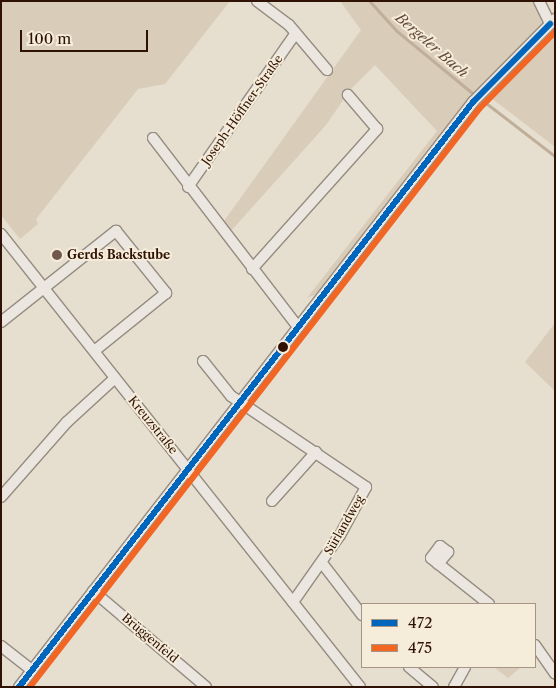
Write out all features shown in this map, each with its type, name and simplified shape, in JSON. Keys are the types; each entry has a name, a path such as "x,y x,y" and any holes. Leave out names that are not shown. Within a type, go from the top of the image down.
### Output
{"street":[{"path":"258,1 296,33 327,70"},
{"path":"19,687 187,468 240,403 297,326 474,102 552,22 539,1"},
{"name":"Joseph-Höffner-Straße","path":"188,187 296,33"},
{"path":"252,269 377,129 348,95"},
{"path":"153,138 188,187 297,326"},
{"path":"1,322 116,231 166,293 94,350"},
{"name":"Kreuzstraße","path":"1,234 360,687"},
{"path":"203,361 231,396 316,452 272,501"},
{"path":"1,497 67,422 115,378"},
{"name":"Sürlandweg","path":"293,602 322,563 366,487 316,452"},
{"name":"Sürlandweg","path":"322,563 361,614"},
{"path":"438,564 488,603"},
{"name":"Brüggenfeld","path":"93,591 206,687"},
{"path":"1,646 32,670"},
{"path":"536,646 555,674"},
{"path":"410,668 433,687"},
{"path":"454,687 464,668"}],"shaded area":[{"path":"1,1 230,1 165,84 138,89 36,219 38,224 20,239 1,215"},
{"path":"340,1 536,1 543,26 469,99 317,294 307,298 437,131 375,65 350,90 326,125 231,231 224,221 361,30"},
{"path":"555,33 555,147 490,97"},
{"path":"555,323 555,391 525,362"},
{"path":"495,668 520,668 508,678"}],"waterway":[{"name":"Bergeler Bach","path":"370,1 397,31 476,96"},
{"name":"Bergeler Bach","path":"481,99 555,156"}],"transit line":[{"name":"472","path":"19,687 473,102 550,24"},
{"name":"475","path":"30,687 480,108 555,32"}],"place":[{"name":"Gerds Backstube","path":"57,255"}]}
